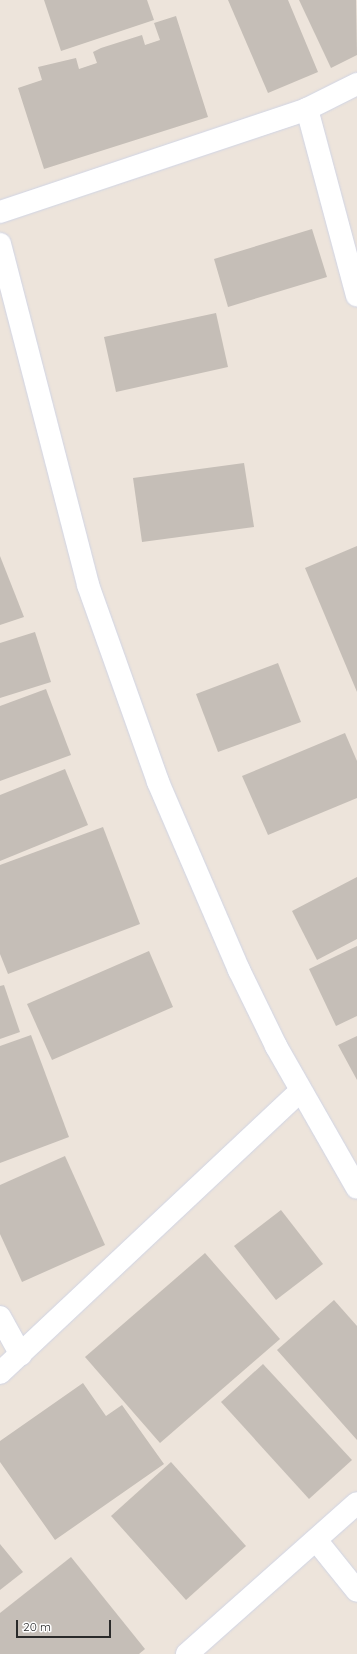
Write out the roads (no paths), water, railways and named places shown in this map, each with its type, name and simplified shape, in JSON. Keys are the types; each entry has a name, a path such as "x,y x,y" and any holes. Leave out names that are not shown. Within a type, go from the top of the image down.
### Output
{"street":[{"path":"0,212 307,109 357,84"},
{"path":"307,109 357,295"},
{"path":"0,244 88,585 158,782 239,970 300,1091 357,1188"},
{"path":"0,1373 21,1355 300,1091"},
{"path":"0,1316 21,1355"},
{"path":"187,1654 357,1503"},
{"path":"316,1540 357,1591"}]}
